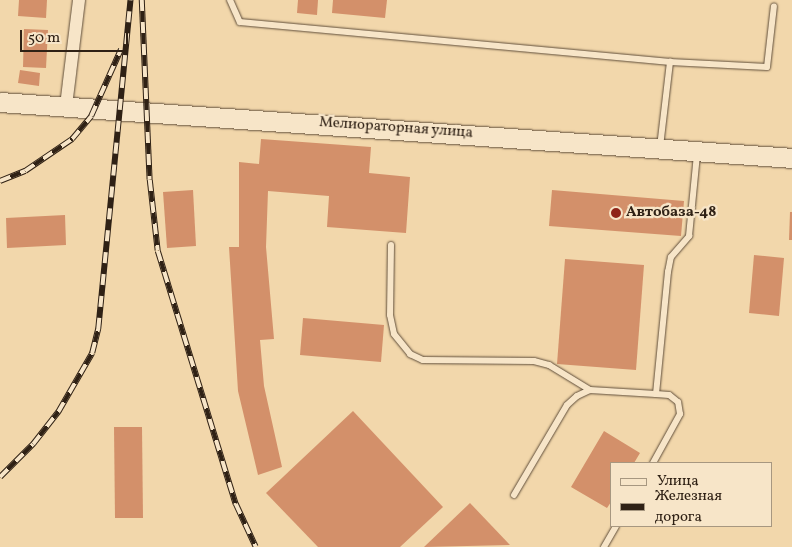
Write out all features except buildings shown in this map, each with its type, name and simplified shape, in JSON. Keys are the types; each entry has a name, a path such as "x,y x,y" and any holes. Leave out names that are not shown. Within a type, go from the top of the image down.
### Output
{"street":[{"path":"66,106 79,0"},
{"name":"Мелиораторная улица","path":"0,102 792,158"}],"lane":[{"path":"230,0 240,22 670,62 767,67 774,6"},
{"path":"660,148 670,62"},
{"path":"656,394 668,272 671,257 689,236 697,151"},
{"path":"391,245 390,315 394,334 410,354 424,360 534,361 548,365 590,390 669,395 678,402 680,414 654,462"},
{"path":"514,495 567,405 590,390"},
{"path":"604,547 615,527"}],"railway":[{"path":"0,477 33,444 58,412 92,353 98,329 130,0"},
{"path":"142,0 150,180 158,251 236,504 256,547"},
{"path":"0,181 25,171 72,139 91,116 121,49"}],"place":[{"name":"Автобаза-48","path":"616,213"}]}
